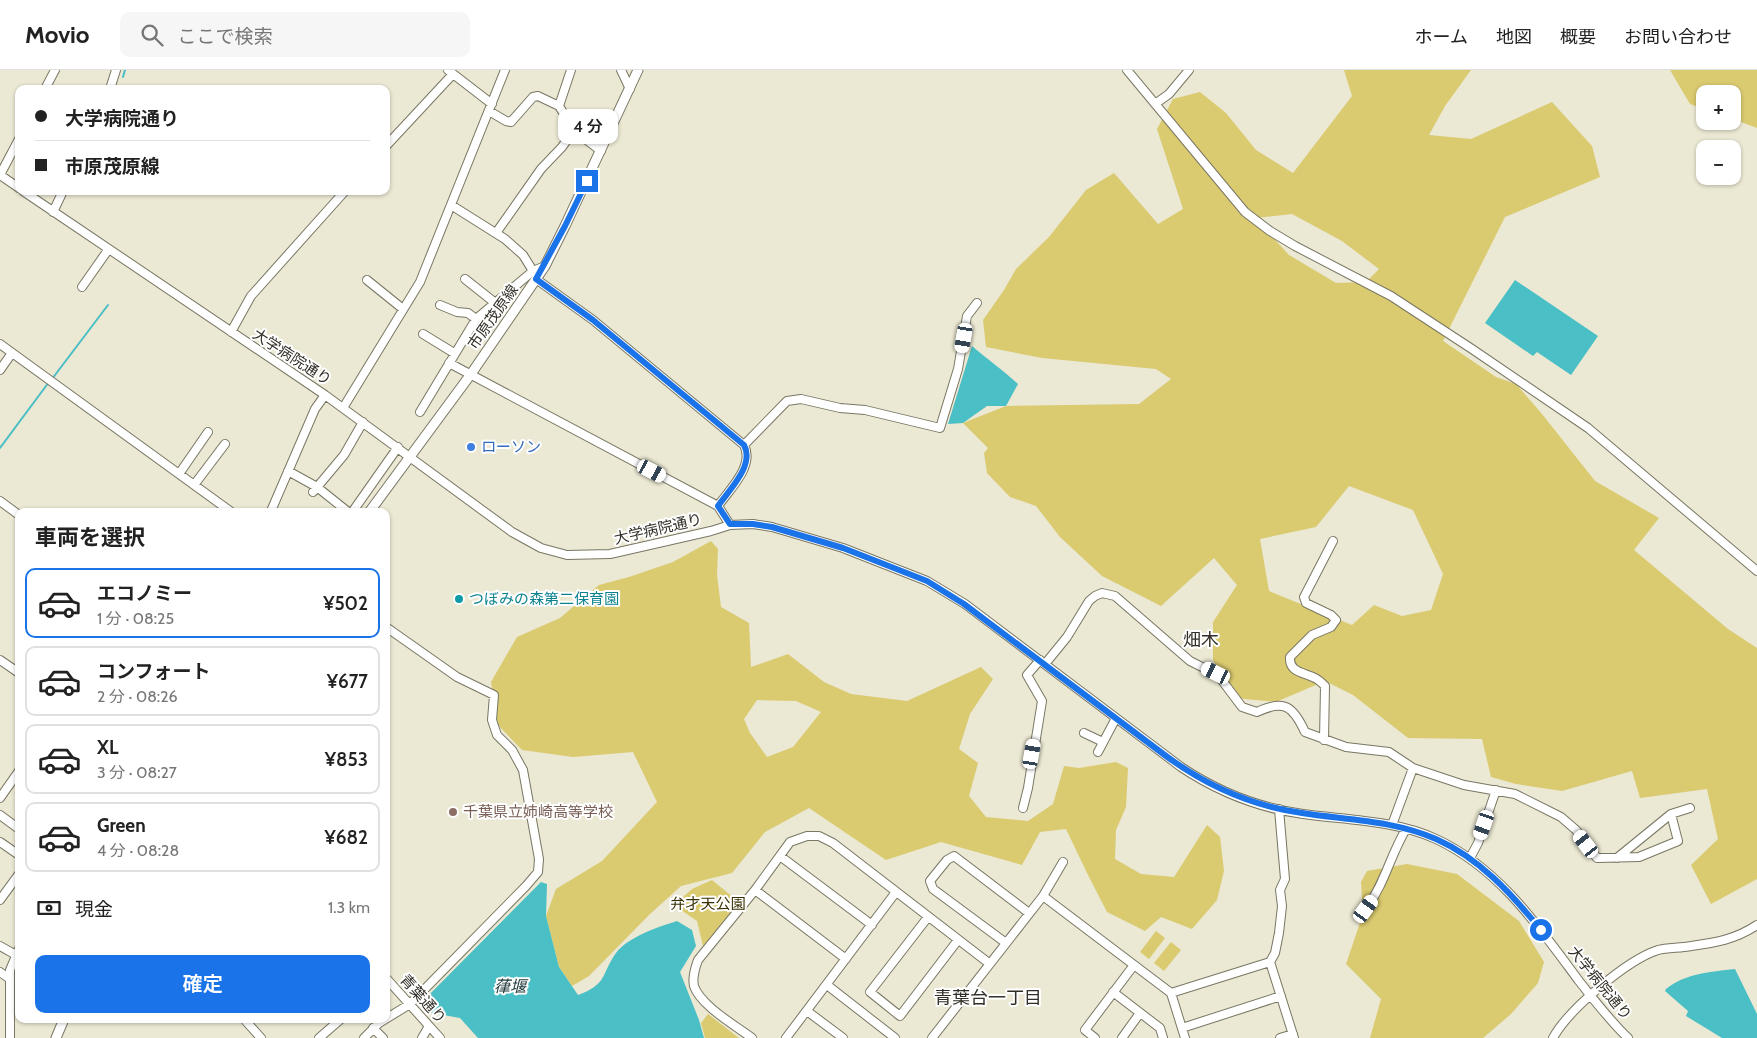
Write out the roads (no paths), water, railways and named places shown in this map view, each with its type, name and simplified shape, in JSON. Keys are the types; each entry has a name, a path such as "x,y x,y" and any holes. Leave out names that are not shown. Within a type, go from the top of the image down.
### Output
{"main road":[{"name":"市原茂原線","path":"372,508 471,374 535,275 545,266 638,70"},
{"path":"56,1038 62,1023"}],"street":[{"path":"47,85 55,70"},
{"path":"111,85 116,70"},
{"path":"343,408 420,282 505,70"},
{"path":"559,106 571,70"},
{"path":"621,70 630,88"},
{"path":"1127,70 1244,212 1295,246 1391,296 1588,428 1757,571"},
{"path":"1155,104 1169,94 1189,70"},
{"path":"390,141 451,72 506,121 511,122 532,97 538,96 559,106 574,130 601,151"},
{"path":"496,233 541,170 574,130"},
{"path":"15,147 0,175 15,185"},
{"name":"大学病院通り","path":"29,195 325,395 512,532 541,548 567,554 610,554 711,531 730,524 753,524 772,527 843,548 927,581 964,604 1200,780 1240,798 1279,809 1392,825 1437,839 1477,863 1519,903 1591,996 1628,1038"},
{"path":"53,212 61,195"},
{"path":"230,332 251,296 341,195"},
{"path":"451,205 496,233 523,256 535,275 593,320 744,445 748,451 743,470 718,506"},
{"path":"82,287 108,250"},
{"path":"420,412 476,318 494,302 535,275"},
{"path":"465,279 494,302"},
{"path":"367,280 403,309"},
{"path":"744,445 787,401 800,399 840,408 865,410 940,428 958,369 966,316 976,303"},
{"path":"440,305 457,312 468,313 476,318"},
{"path":"423,334 454,353"},
{"path":"0,344 226,508"},
{"path":"0,370 12,353"},
{"path":"449,363 718,506 730,524"},
{"path":"271,508 316,409 325,395"},
{"path":"315,490 344,456 363,422"},
{"path":"179,474 208,432"},
{"path":"194,484 225,444"},
{"path":"355,508 398,448"},
{"path":"288,471 342,508"},
{"path":"0,501 15,512"},
{"path":"1324,740 1325,686 1315,678 1295,671 1290,663 1290,657 1312,635 1331,627 1336,620 1331,615 1306,603 1304,597 1333,541"},
{"path":"1023,808 1042,701 1027,675 1067,637 1089,601 1097,595 1107,593 1121,600 1190,661 1218,675 1242,706 1257,712 1274,705 1285,706 1300,720 1305,732 1324,740 1346,747 1390,752 1413,768 1464,785 1515,794 1561,817 1576,830 1597,858 1639,857 1678,841 1671,814"},
{"path":"390,630 457,677 494,695 492,720 497,735 512,750 523,770 539,860 538,872 526,886 410,1004 390,1017"},
{"path":"0,660 15,670"},
{"path":"1098,752 1116,718"},
{"path":"1084,733 1103,742"},
{"path":"1392,825 1413,768"},
{"path":"0,798 15,777"},
{"path":"1470,858 1478,843 1496,790"},
{"path":"1617,858 1671,814 1690,808"},
{"path":"1279,809 1286,879 1280,890 1282,906 1279,932 1270,962 1294,1036 1280,1038"},
{"path":"0,815 15,826"},
{"path":"1366,909 1382,886 1396,846 1406,829"},
{"path":"752,1038 702,1000 694,985 693,973 698,960 755,890 790,842 807,836 819,836 834,843 990,964"},
{"path":"0,842 15,852"},
{"path":"780,856 872,925"},
{"path":"1006,943 933,888 930,881 947,860 954,856 1029,913"},
{"path":"932,1038 1043,896 1063,862"},
{"path":"0,900 15,879"},
{"path":"755,890 846,959"},
{"path":"786,1038 896,892"},
{"path":"1043,896 1171,993 1185,1038"},
{"path":"928,917 870,992 900,1016 958,940"},
{"path":"1553,1038 1570,1014 1623,969 1640,958 1659,950 1727,940 1743,934 1757,925"},
{"path":"0,946 15,950"},
{"path":"10,1038 10,970 15,958"},
{"path":"1171,993 1270,962"},
{"path":"1095,1038 1085,1030 1134,965"},
{"path":"0,972 10,979"},
{"name":"青葉通り","path":"390,985 440,1038"},
{"path":"827,985 895,1038"},
{"path":"1113,992 1160,1028 1163,1038"},
{"path":"1182,1028 1281,996"},
{"path":"807,1011 843,1038"},
{"path":"1122,1038 1140,1013"},
{"path":"248,1023 261,1038"},
{"path":"318,1038 333,1023"},
{"path":"364,1038 381,1023"},
{"path":"422,1038 429,1026"},
{"path":"373,1028 383,1038"}],"water":[{"path":"1515,280 1598,336 1571,375 1537,352 1533,356 1485,323"},
{"path":"972,346 1018,384 1006,406 987,406 963,423 948,424"},
{"name":"葎堰","path":"541,882 547,884 546,916 559,967 578,995 594,987 603,978 616,953 621,947 636,937 677,921 692,930 696,946 680,972 704,1038 478,1038 460,1018 427,1012 420,1004"},
{"path":"1735,969 1757,1014 1757,1038 1722,1038 1686,1016 1688,1011 1665,991 1690,976"}],"waterway":[{"path":"123,77 125,70"},
{"path":"52,379 108,305"},
{"path":"0,448 49,382"}],"place":[{"name":"ローソン","path":"471,447"},
{"name":"つぼみの森第二保育園","path":"459,599"},
{"name":"千葉県立姉崎高等学校","path":"453,812"}],"district":[{"name":"畑木","path":"1201,640"},
{"name":"青葉台一丁目","path":"988,998"}],"park label":[{"name":"弁才天公園","path":"708,904"}]}
